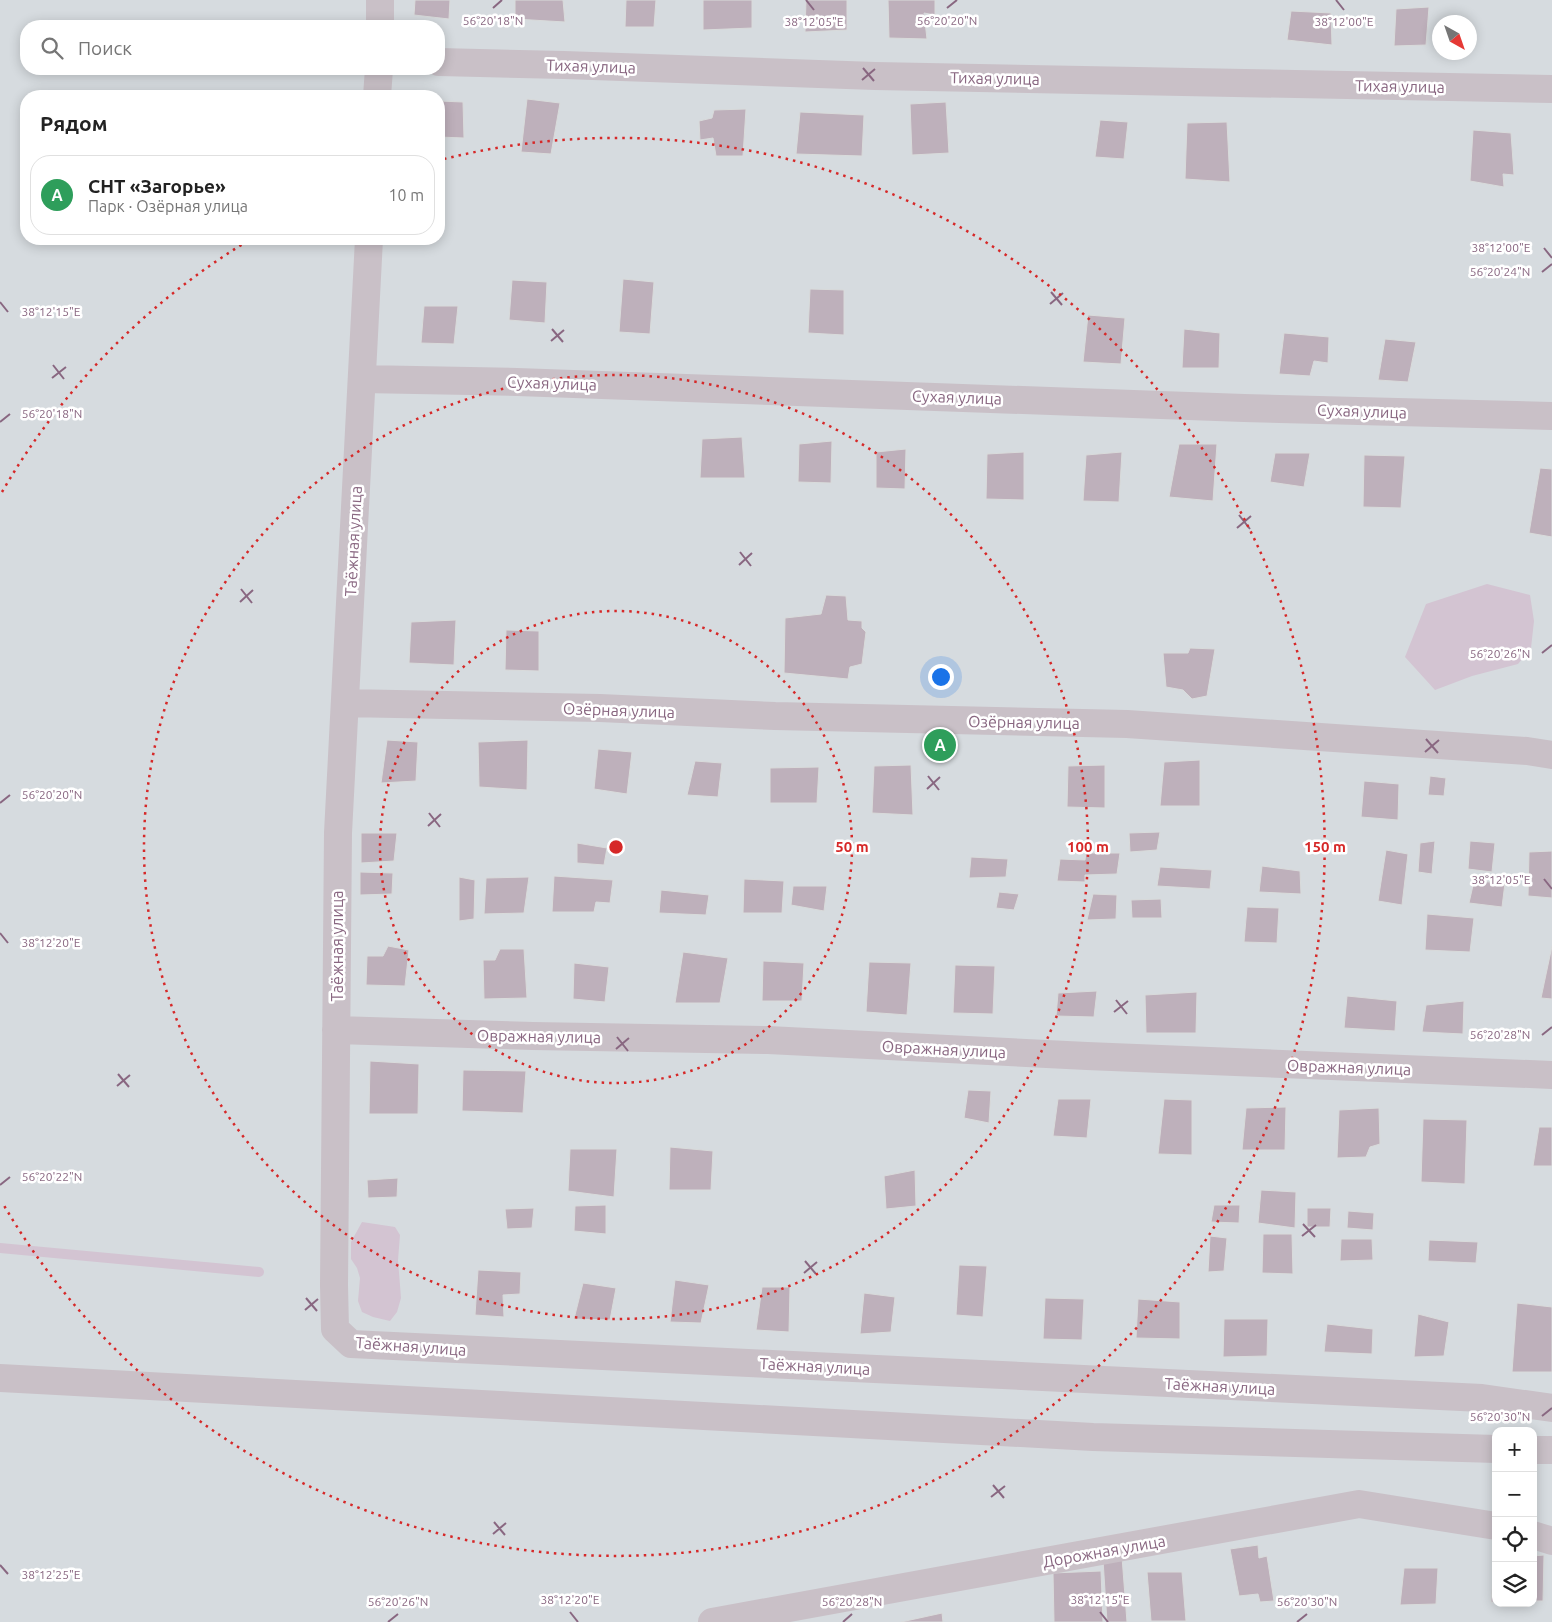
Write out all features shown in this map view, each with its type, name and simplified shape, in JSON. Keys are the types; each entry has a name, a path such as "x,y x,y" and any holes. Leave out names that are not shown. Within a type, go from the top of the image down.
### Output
{"street":[{"path":"380,0 380,20"},
{"name":"Тихая улица","path":"445,62 885,76 1552,89"},
{"path":"377,90 379,75"},
{"name":"Таёжная улица","path":"370,245 338,833 335,1329 351,1344 1482,1398 1552,1408"},
{"name":"Сухая улица","path":"362,379 517,382 1244,408 1552,416"},
{"name":"Озёрная улица","path":"345,703 600,708 775,716 1127,724 1527,751 1552,755"},
{"name":"Овражная улица","path":"336,1030 768,1040 1552,1075"},
{"path":"0,1378 1093,1437 1492,1448"},
{"path":"1537,1450 1552,1450"},
{"name":"Дорожная улица","path":"712,1622 1359,1504 1492,1525"},
{"path":"1537,1536 1552,1541"}],"shaded area":[{"path":"0,0 1552,0 1552,1622 0,1622"},
{"path":"1487,584 1530,595 1534,621 1531,648 1518,664 1472,676 1435,690 1405,657 1426,604"},
{"path":"362,1222 395,1227 400,1235 398,1260 401,1298 397,1312 390,1321 362,1312 358,1301 360,1278 357,1268 351,1259 351,1242"}],"building":[{"path":"415,0 450,0 449,19 414,15"},
{"path":"515,0 563,0 565,22 515,19"},
{"path":"626,0 656,0 654,27 625,27"},
{"path":"703,0 752,0 752,28 703,30"},
{"path":"806,0 847,0 847,30 805,32"},
{"path":"888,0 935,0 935,15 924,13 927,39 889,38"},
{"path":"1429,7 1426,45 1394,46 1396,9"},
{"path":"1291,11 1331,13 1332,45 1287,40"},
{"path":"527,99 560,103 551,154 521,152"},
{"path":"445,101 463,102 464,138 445,137"},
{"path":"946,102 949,153 912,155 910,104"},
{"path":"746,109 743,156 716,156 713,138 700,140 699,121 712,118 714,110"},
{"path":"800,112 864,115 862,156 796,154"},
{"path":"1100,120 1128,122 1124,159 1095,157"},
{"path":"1227,122 1230,182 1185,179 1187,123"},
{"path":"1473,130 1511,133 1514,175 1503,174 1504,187 1470,181"},
{"path":"623,279 654,282 650,334 619,332"},
{"path":"512,280 547,282 545,323 509,320"},
{"path":"810,289 844,290 844,335 808,333"},
{"path":"424,306 458,306 454,344 421,343"},
{"path":"1088,315 1125,318 1121,364 1083,362"},
{"path":"1184,329 1220,333 1219,368 1182,368"},
{"path":"1284,333 1329,337 1328,363 1314,361 1310,376 1279,374"},
{"path":"1385,339 1416,342 1408,382 1378,380"},
{"path":"742,437 745,478 700,478 702,439"},
{"path":"832,441 831,483 798,482 799,444"},
{"path":"1179,444 1217,444 1213,501 1169,497"},
{"path":"906,449 905,489 876,488 876,452"},
{"path":"1024,452 1024,500 986,499 987,454"},
{"path":"1122,452 1119,502 1083,501 1086,455"},
{"path":"1275,453 1310,453 1304,487 1270,482"},
{"path":"1364,455 1405,456 1401,508 1363,507"},
{"path":"1540,468 1552,469 1552,537 1529,533"},
{"path":"826,595 846,596 848,620 862,621 862,628 866,632 862,664 850,667 848,679 784,673 785,618 821,614"},
{"path":"456,620 454,665 409,663 411,622"},
{"path":"506,630 539,631 539,671 505,670"},
{"path":"1190,648 1215,649 1207,696 1192,699 1183,690 1166,687 1163,653 1188,653"},
{"path":"387,740 418,742 416,781 381,783"},
{"path":"528,740 527,790 479,787 478,742"},
{"path":"598,749 632,752 627,794 594,789"},
{"path":"1200,760 1200,806 1160,806 1164,762"},
{"path":"695,761 722,763 718,797 687,795"},
{"path":"911,765 913,815 872,813 874,766"},
{"path":"1105,765 1105,808 1067,807 1068,766"},
{"path":"819,767 817,803 770,803 770,768"},
{"path":"1430,776 1446,778 1444,796 1428,795"},
{"path":"1364,781 1399,784 1398,820 1361,817"},
{"path":"1160,832 1157,850 1130,852 1129,833"},
{"path":"361,833 397,833 394,861 361,863"},
{"path":"1435,841 1432,874 1418,872 1420,843"},
{"path":"1470,841 1495,843 1492,872 1468,869"},
{"path":"577,843 607,848 604,865 577,863"},
{"path":"1386,850 1408,854 1402,905 1378,901"},
{"path":"1552,851 1552,898 1528,896 1529,852"},
{"path":"1086,853 1120,853 1117,874 1085,875 1085,882 1057,881 1060,859 1085,860"},
{"path":"971,857 1008,859 1006,877 969,878"},
{"path":"1262,866 1300,871 1301,894 1259,892"},
{"path":"1160,867 1212,870 1210,889 1157,886"},
{"path":"360,872 393,873 392,894 360,895"},
{"path":"554,876 613,880 610,903 596,902 594,912 552,912"},
{"path":"459,877 475,880 474,919 459,921"},
{"path":"529,877 524,913 484,914 486,878"},
{"path":"744,879 784,881 782,913 743,913"},
{"path":"1474,881 1505,883 1502,907 1469,903"},
{"path":"793,886 827,886 824,911 791,905"},
{"path":"661,890 709,895 706,915 659,913"},
{"path":"999,892 1019,894 1014,910 996,908"},
{"path":"1093,894 1117,895 1116,919 1087,920"},
{"path":"1161,899 1162,918 1132,918 1131,900"},
{"path":"1247,907 1279,908 1277,943 1244,942"},
{"path":"1427,914 1474,918 1470,952 1425,950"},
{"path":"388,946 409,950 405,986 366,985 367,956 383,956"},
{"path":"1552,946 1552,999 1541,998"},
{"path":"500,949 524,949 527,998 484,999 483,960 495,960"},
{"path":"683,952 728,958 720,1003 675,1003"},
{"path":"763,961 804,963 802,1001 762,1001"},
{"path":"869,962 911,963 907,1015 866,1012"},
{"path":"574,963 609,967 605,1002 573,999"},
{"path":"955,965 995,966 993,1014 953,1013"},
{"path":"1097,991 1094,1017 1056,1016 1058,993"},
{"path":"1197,992 1196,1033 1146,1033 1145,995"},
{"path":"1347,996 1397,1001 1395,1031 1344,1028"},
{"path":"1464,1001 1463,1034 1422,1032 1426,1005"},
{"path":"370,1061 419,1064 418,1114 369,1114"},
{"path":"463,1070 526,1071 523,1113 462,1111"},
{"path":"968,1090 991,1091 989,1123 964,1118"},
{"path":"1058,1099 1091,1099 1087,1138 1053,1136"},
{"path":"1164,1099 1192,1100 1192,1155 1158,1154"},
{"path":"1286,1107 1285,1150 1242,1150 1246,1108"},
{"path":"1379,1108 1380,1144 1370,1147 1366,1157 1337,1158 1339,1110"},
{"path":"1423,1119 1467,1120 1465,1184 1421,1182"},
{"path":"1539,1127 1552,1127 1552,1166 1533,1166"},
{"path":"670,1147 713,1151 711,1190 669,1190"},
{"path":"570,1149 617,1149 614,1197 568,1191"},
{"path":"915,1170 916,1206 886,1209 884,1176"},
{"path":"398,1178 397,1197 368,1198 367,1180"},
{"path":"1261,1190 1296,1192 1295,1228 1258,1223"},
{"path":"606,1205 606,1234 574,1231 575,1206"},
{"path":"1214,1205 1240,1205 1239,1223 1211,1222"},
{"path":"534,1208 532,1228 507,1229 505,1209"},
{"path":"1307,1208 1331,1208 1330,1227 1307,1227"},
{"path":"1348,1211 1374,1213 1373,1230 1347,1228"},
{"path":"1263,1234 1292,1234 1293,1274 1262,1273"},
{"path":"1210,1236 1227,1238 1224,1271 1208,1272"},
{"path":"1341,1239 1372,1239 1373,1260 1340,1261"},
{"path":"1429,1240 1478,1242 1476,1263 1428,1261"},
{"path":"959,1265 987,1266 983,1317 956,1315"},
{"path":"478,1270 521,1272 520,1294 503,1295 504,1317 475,1315"},
{"path":"675,1280 709,1285 701,1323 670,1322"},
{"path":"583,1283 616,1288 610,1320 574,1319"},
{"path":"762,1287 790,1287 789,1332 756,1330"},
{"path":"864,1293 895,1297 891,1332 860,1334"},
{"path":"1045,1298 1084,1299 1082,1340 1043,1339"},
{"path":"1138,1299 1180,1302 1180,1339 1136,1338"},
{"path":"1517,1303 1552,1307 1552,1372 1512,1372"},
{"path":"1418,1314 1449,1322 1444,1356 1414,1357"},
{"path":"1224,1319 1268,1319 1267,1356 1223,1357"},
{"path":"1327,1324 1373,1329 1372,1354 1324,1352"},
{"path":"1258,1545 1259,1558 1267,1556 1274,1601 1260,1602 1258,1594 1239,1596 1230,1549"},
{"path":"1544,1555 1543,1601 1537,1601 1537,1556"},
{"path":"1122,1557 1127,1622 1107,1622 1103,1560"},
{"path":"1404,1568 1438,1568 1436,1604 1400,1605"},
{"path":"1101,1571 1103,1622 1054,1622 1053,1573"},
{"path":"1147,1572 1182,1572 1186,1621 1151,1621"},
{"path":"942,1613 943,1622 901,1622"}],"waterway":[{"path":"0,1248 259,1272"}],"place":[{"name":"СНТ «Загорье»","path":"940,745"}]}
